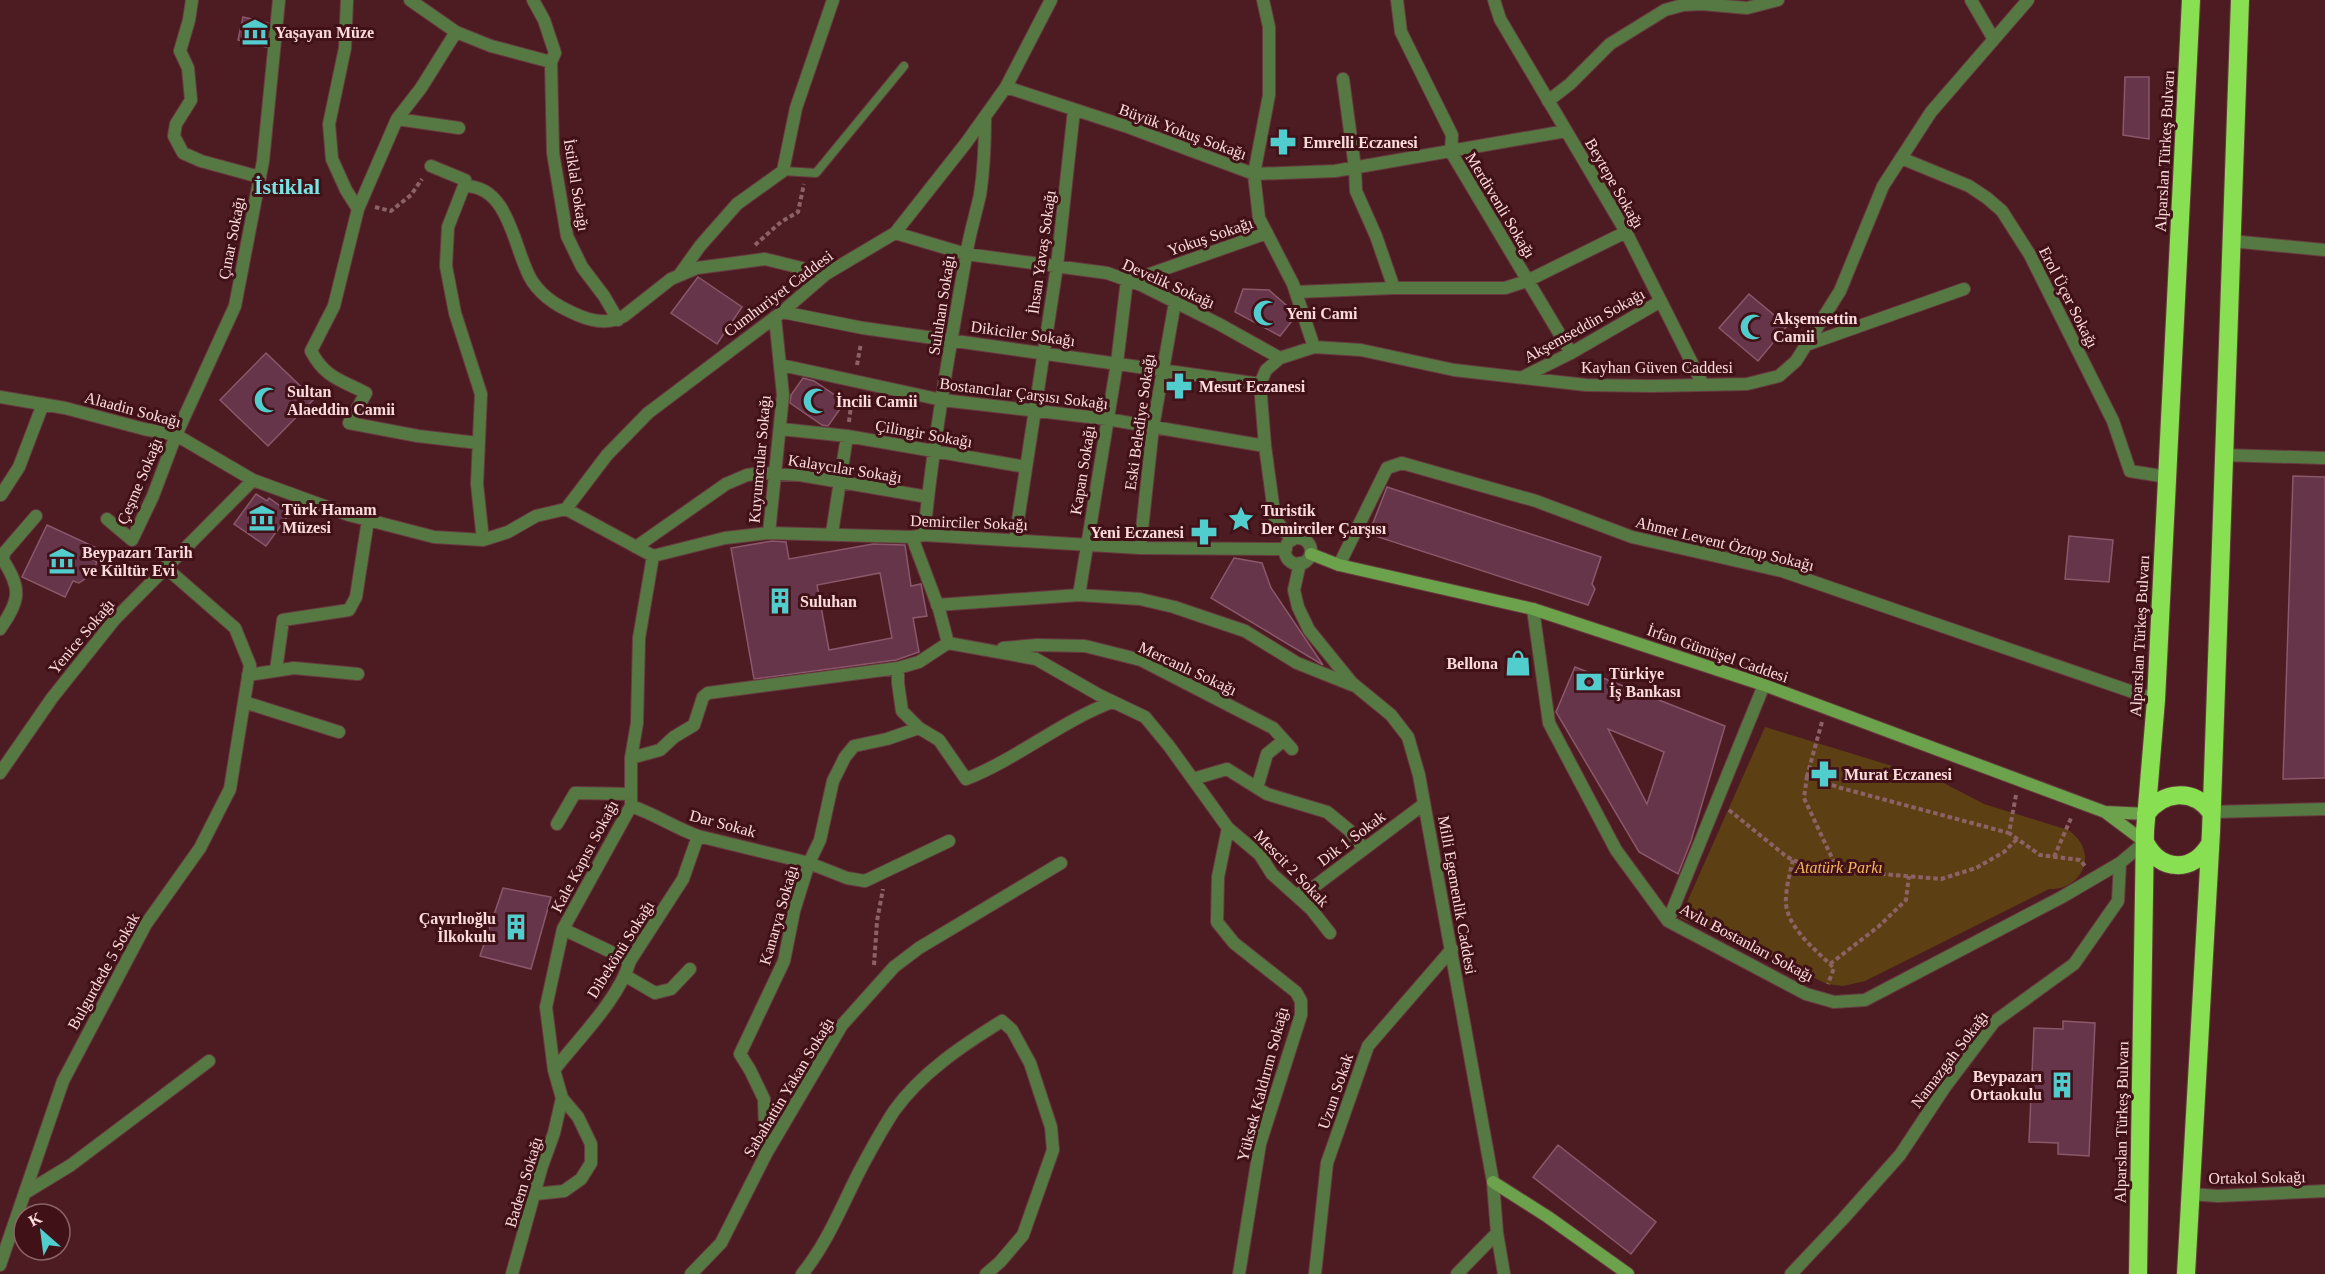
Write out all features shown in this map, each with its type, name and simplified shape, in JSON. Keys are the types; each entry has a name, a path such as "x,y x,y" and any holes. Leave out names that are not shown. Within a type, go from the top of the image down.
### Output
{"highway":[{"name":"Alparslan Türkeş Bulvarı","path":"2138,1274 2146,814 2156,700 2191,0"},
{"path":"2186,1274 2210,844 2222,455 2240,0"},
{"path":"2146,814 2159,801 2177,795 2196,799 2211,812"},
{"path":"2145,842 2156,858 2175,866 2192,862 2206,851 2210,844"}],"street":[{"path":"192,0 180,51 188,68 191,100 176,124 174,136 183,153 201,161 260,177"},
{"name":"Çınar Sokağı","path":"176,435 235,306 260,177 279,0"},
{"path":"347,0 345,48 329,124 332,159 346,190 359,207"},
{"path":"410,0 456,32 491,46 551,62"},
{"name":"İstiklal Sokağı","path":"533,0 544,20 555,53 551,62 553,153 567,236 582,267 604,296 618,320"},
{"path":"679,275 700,246 737,204 783,171 796,108 832,0"},
{"name":"Cumhuriyet Caddesi","path":"566,509 607,455 648,413 779,315 826,274 895,233 1006,87 1051,0"},
{"path":"1263,0 1269,27 1269,95 1254,174 1259,218 1296,292 1314,347"},
{"name":"Merdivenli Sokağı","path":"1397,0 1401,32 1452,135 1451,152 1570,353"},
{"name":"Beytepe Sokağı","path":"1494,0 1500,20 1626,232 1703,384"},
{"path":"1548,101 1570,84 1610,44 1665,10 1683,4 1747,8 1778,0"},
{"path":"1971,0 1993,39"},
{"name":"Kayhan Güven Caddesi","path":"1280,358 1314,347 1361,350 1455,370 1586,385 1747,384 1779,375 1796,361 1840,291 1883,186 1931,112 2028,0"},
{"path":"456,32 421,88 397,119 359,207 334,306 311,351 327,375 366,393 349,423 417,436 478,443"},
{"path":"1343,79 1356,191 1376,236 1394,288"},
{"name":"Büyük Yokuş Sokağı","path":"1006,87 1254,174 1335,171 1566,131"},
{"name":"İhsan Yavaş Sokağı","path":"1015,540 1057,266 1074,110"},
{"name":"Suluhan Sokağı","path":"918,536 928,497 966,254 980,194 985,152 985,117"},
{"path":"397,119 459,128"},
{"name":"Erol Üçer Sokağı","path":"1901,158 1969,186 2002,211 2030,255 2113,421 2130,471 2167,477"},
{"path":"431,166 465,180 448,227 446,266 455,313 481,394 477,484 483,540"},
{"path":"464,186 474,186 493,198 508,217 532,280 552,302 559,308 601,322 618,320 671,279 697,268 765,259 826,274"},
{"path":"1296,292 1394,288 1505,288 1527,281 1626,232"},
{"name":"Develik Sokağı","path":"895,233 966,254 1107,273 1175,302 1280,358"},
{"name":"Yokuş Sokağı","path":"1129,281 1267,233"},
{"path":"2231,241 2325,250"},
{"name":"Kapan Sokağı","path":"1079,595 1129,281"},
{"path":"1806,345 1964,289"},
{"name":"Akşemseddin Sokağı","path":"1522,378 1661,301"},
{"name":"Eski Belediye Sokağı","path":"1140,548 1153,427 1175,302"},
{"name":"Dikiciler Sokağı","path":"779,315 1260,384"},
{"name":"Kuyumcular Sokağı","path":"769,533 783,395 779,315"},
{"path":"1280,358 1266,370 1260,384 1265,446 1275,519 1289,545"},
{"name":"Bostancılar Çarşısı Sokağı","path":"781,365 942,400 1107,419 1265,446"},
{"name":"Alaadin Sokağı","path":"0,397 43,404 176,435 253,480 349,515 434,537 483,540 508,532 536,516 566,509"},
{"path":"1,495 19,467 43,404"},
{"name":"Çilingir Sokağı","path":"781,429 847,436 1026,467"},
{"name":"Çeşme Sokağı","path":"107,519 132,540 153,496 176,435"},
{"path":"832,533 847,436"},
{"path":"2222,455 2325,458"},
{"name":"Ahmet Levent Öztop Sokağı","path":"1339,565 1387,468 1402,463 1536,501 1632,537 1782,571 2156,700"},
{"name":"Kalaycılar Sokağı","path":"636,547 726,484 747,475 800,475 928,497"},
{"name":"Yenice Sokağı","path":"0,773 52,698 108,628 165,567 253,480"},
{"path":"566,509 653,556"},
{"path":"0,629 8,618 16,595 17,583 3,560 4,553 36,516"},
{"path":"276,670 283,620 349,610 356,597 368,520"},
{"name":"Demirciler Sokağı","path":"653,556 725,538 769,533 918,536 1140,548 1289,545"},
{"path":"918,536 948,643"},
{"path":"1296,538 1306,540 1311,554 1305,562 1300,563 1291,561 1286,554 1289,545 1296,538"},
{"name":"İrfan Gümüşel Caddesi","path":"1311,554 1339,565 1533,609 1764,685 2105,812 2145,842"},
{"name":"Kale Kapısı Sokağı","path":"562,1098 554,1070 546,1007 563,929 631,800 631,758 637,723 639,638 653,556"},
{"name":"Milli Egemenlik Caddesi","path":"1300,563 1294,590 1298,607 1309,630 1355,686 1391,715 1408,737 1419,775 1492,1182 1504,1274"},
{"name":"Bulgurdede 5 Sokak","path":"0,1265 63,1081 146,924 200,848 230,789 250,664 235,628 165,567"},
{"path":"937,605 1079,595 1140,599 1174,607 1245,631 1297,663 1355,686"},
{"name":"Avlu Bostanları Sokağı","path":"1533,609 1549,723 1616,850 1668,921 1806,994 1834,1002 1864,1000 2062,897 2120,863"},
{"path":"631,758 660,750 674,737 694,725 703,697 708,693 898,668 919,662 948,643 1036,659 1112,702 1145,717 1169,746 1228,828"},
{"name":"Mercanlı Sokağı","path":"986,650 1037,645 1085,646 1141,660 1273,729 1288,745 1267,754 1257,788"},
{"path":"248,675 294,668 358,674"},
{"path":"898,668 902,711 918,728 939,740 966,779 989,770 1078,717 1112,702"},
{"path":"1668,921 1764,685"},
{"path":"244,702 339,732"},
{"name":"Kanarya Sokağı","path":"766,1154 764,1099 740,1054 784,961 794,911 809,863 820,840 833,781 854,746 887,739 918,728"},
{"path":"1192,778 1227,770 1268,794 1327,812 1349,830 1363,848"},
{"path":"557,824 575,793 631,800"},
{"name":"Dar Sokak","path":"631,800 682,831 809,863 847,878 865,881 949,841"},
{"name":"Dik 1 Sokak","path":"1296,895 1315,886 1424,804"},
{"path":"2211,812 2325,810"},
{"name":"İrfan Gümüşel Caddesi","path":"2105,812 2146,814"},
{"name":"Mescit 2 Sokak","path":"1228,828 1260,855 1272,874 1296,895 1330,933"},
{"name":"Yüksek Kaldırım Sokağı","path":"1228,828 1218,877 1217,922 1234,943 1296,992 1301,1001 1301,1015 1260,1144 1239,1274"},
{"name":"Dibekönü Sokağı","path":"554,1070 626,976 630,961 683,879 698,836"},
{"path":"2120,863 2145,842"},
{"name":"Sabahattin Yakan Sokağı","path":"691,1274 721,1243 766,1154 842,1025 894,968 919,948 1061,863"},
{"name":"Namazgah Sokağı","path":"1791,1274 1843,1220 1899,1155 1945,1087 1994,1022 2074,964 2118,901 2120,863"},
{"path":"563,929 630,961"},
{"name":"Uzun Sokak","path":"1315,1274 1327,1163 1368,1046 1452,949"},
{"path":"626,976 655,993 671,989 690,969"},
{"path":"802,1274 822,1245 858,1174 894,1111 913,1089 966,1043 1002,1021 1012,1030 1030,1063 1051,1127 1053,1150 1023,1234 1000,1262 986,1274"},
{"path":"26,1193 71,1165 209,1061"},
{"path":"535,1194 564,1191 581,1179 591,1163 591,1144 578,1117 562,1098"},
{"name":"Badem Sokağı","path":"512,1274 542,1166 554,1133 562,1098"},
{"path":"1492,1182 1548,1217 1628,1274"},
{"name":"Ortakol Sokağı","path":"2190,1194 2218,1196 2325,1191"},
{"path":"1457,1274 1497,1233"}],"lane":[{"path":"783,171 816,172 904,66"}],"path":[{"path":"359,207 391,211 411,195 431,166"},
{"path":"743,262 749,250 781,222 798,212 806,172"},
{"path":"847,436 863,328"},
{"path":"1827,708 1807,776 1804,798 1839,873"},
{"path":"1807,776 1841,788 2009,833 2040,855 2080,860 2096,877"},
{"path":"2009,833 2019,780"},
{"path":"1718,799 1748,826 1793,860 1824,874 1859,872 1941,879 1976,868 2004,852 2018,839"},
{"path":"2054,857 2078,802"},
{"path":"1793,860 1785,898 1787,914 1798,930 1834,968 1822,999"},
{"path":"874,990 877,921 888,872"},
{"path":"1830,964 1878,927 1906,900 1909,876"}],"green space":[{"name":"Atatürk Parkı","path":"1765,727 1938,780 1984,804 2068,830 2078,839 2083,848 2085,858 2083,868 2071,883 2061,888 2049,889 1865,981 1843,986 1827,984 1749,947 1680,918"}],"building":[{"name":"Yaşayan Müze","path":"243,17 268,23 266,47 238,40"},
{"path":"2125,77 2149,77 2149,139 2123,135"},
{"path":"698,277 742,307 717,344 671,313"},
{"name":"Yeni Cami","path":"1243,289 1269,290 1294,312 1295,317 1280,336 1235,312"},
{"name":"Akşemsettin Camii","path":"1749,294 1787,326 1758,361 1719,328"},
{"name":"Sultan Alaeddin Camii","path":"266,353 314,399 268,446 220,400"},
{"name":"İncili Camii","path":"803,378 814,381 845,402 828,426 822,425 790,403 791,395"},
{"path":"2293,476 2325,477 2325,778 2283,779"},
{"path":"1387,487 1601,557 1592,584 1595,589 1588,605 1375,536 1371,528"},
{"name":"Türk Hamam Müzesi","path":"256,494 267,501 269,498 290,513 266,546 234,524"},
{"name":"Beypazarı Tarih ve Kültür Evi","path":"47,525 97,548 92,559 97,562 92,574 79,583 73,581 65,597 22,577"},
{"path":"2069,536 2113,540 2109,582 2065,579"},
{"name":"Suluhan","path":"772,541 786,542 789,559 873,544 905,545 911,586 921,584 927,616 913,618 919,652 896,660 754,679 731,548","holes":["880,573 892,638 829,650 817,585"]},
{"path":"1234,558 1262,563 1271,588 1323,665 1211,598"},
{"path":"1575,667 1725,726 1691,841 1678,874 1639,852 1556,712","holes":["1608,729 1664,752 1647,804"]},
{"name":"Çayırlıoğlu İlkokulu","path":"503,888 551,897 531,969 480,956"},
{"name":"Beypazarı Ortaokulu","path":"2063,1021 2095,1023 2089,1156 2058,1154 2058,1143 2029,1142 2034,1028 2063,1029"},
{"path":"1558,1145 1656,1222 1631,1254 1533,1177"}],"place":[{"name":"Yaşayan Müze","path":"255,32"},
{"name":"Emrelli Eczanesi","path":"1283,142"},
{"name":"Yeni Cami","path":"1266,313"},
{"name":"Akşemsettin Camii","path":"1753,327"},
{"name":"Mesut Eczanesi","path":"1179,386"},
{"name":"Sultan Alaeddin Camii","path":"267,400"},
{"name":"İncili Camii","path":"816,401"},
{"name":"Türk Hamam Müzesi","path":"262,518"},
{"name":"Turistik Demirciler Çarşısı","path":"1241,519"},
{"name":"Yeni Eczanesi","path":"1204,532"},
{"name":"Beypazarı Tarih ve Kültür Evi","path":"62,561"},
{"name":"Suluhan","path":"780,601"},
{"name":"Bellona","path":"1518,663"},
{"name":"Türkiye İş Bankası","path":"1589,682"},
{"name":"Murat Eczanesi","path":"1824,774"},
{"name":"Çayırlıoğlu İlkokulu","path":"516,927"},
{"name":"Beypazarı Ortaokulu","path":"2062,1085"}],"district":[{"name":"İstiklal","path":"287,186"}]}
